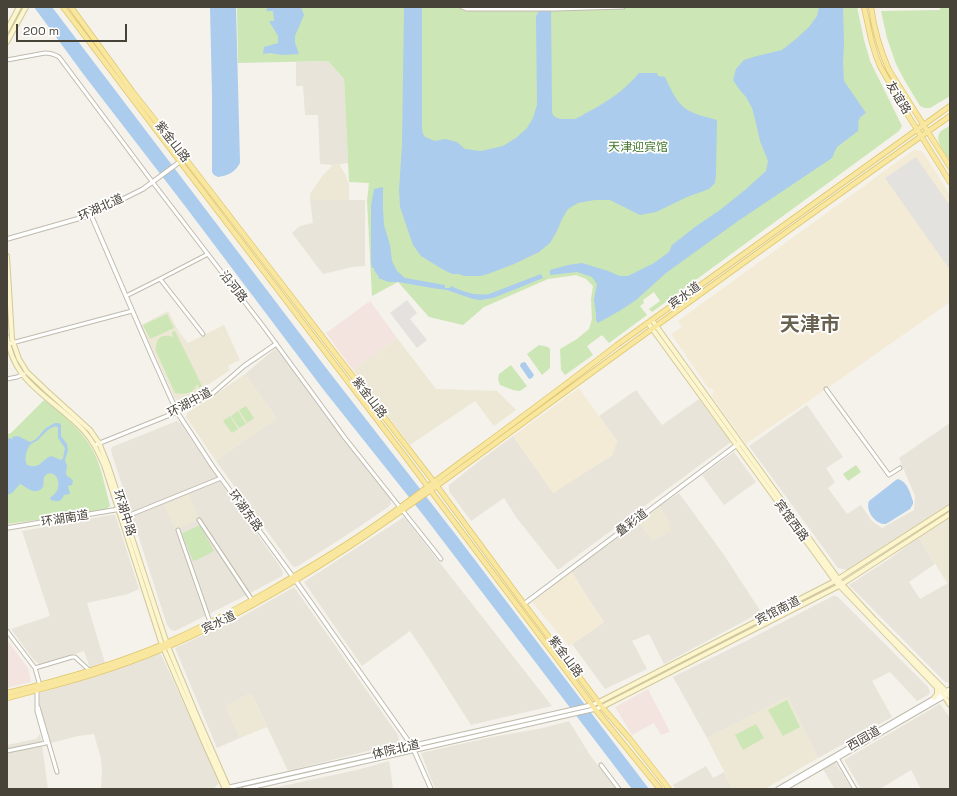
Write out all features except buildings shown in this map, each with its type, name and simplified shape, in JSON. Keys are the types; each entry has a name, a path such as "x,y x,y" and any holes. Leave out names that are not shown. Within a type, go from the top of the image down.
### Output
{"main road":[{"path":"7,30 19,7"},
{"path":"7,42 26,7"},
{"name":"紫金山路","path":"63,7 180,163 404,454 595,709 660,789"},
{"name":"紫金山路","path":"71,7 132,91 435,484 602,707 629,738 669,789"},
{"name":"友谊路","path":"864,7 871,39 880,66 950,182"},
{"name":"友谊路","path":"871,7 875,29 886,64 950,167"},
{"name":"宾水道","path":"7,698 114,664 166,645 176,644 240,613 295,579 410,503 617,345 950,106"},
{"name":"宾水道","path":"435,484 950,116"},
{"name":"环湖中路","path":"7,256 11,344 15,362 39,391 67,414 97,444 166,645 206,746 226,789"},
{"name":"宾馆西路","path":"650,322 840,585 946,693 950,705"},
{"name":"环湖中路","path":"7,337 11,344"},
{"name":"宾馆南道","path":"599,702 837,580 950,507"},
{"name":"宾馆南道","path":"602,707 840,585 950,514"},
{"name":"环湖中路","path":"123,518 160,638 166,645"},
{"name":"宾水道","path":"7,693 84,678 115,668 166,645 295,579"},
{"path":"935,700 938,694 937,685"}],"street":[{"path":"462,7 467,9 623,7"},
{"name":"沿河路","path":"7,60 45,53 55,54 59,57 155,181 345,438 441,559"},
{"name":"环湖北道","path":"7,239 91,215 143,189 185,158"},
{"name":"环湖东路","path":"91,215 177,412 221,478 295,579 415,750 431,789"},
{"path":"126,296 160,280 208,254"},
{"path":"160,280 203,334"},
{"path":"11,344 132,311"},
{"name":"环湖中道","path":"97,444 177,412 213,393 244,366 276,344"},
{"path":"7,379 25,374"},
{"path":"826,389 889,475 900,468"},
{"name":"叠彩道","path":"524,604 738,444"},
{"path":"123,518 221,478"},
{"name":"环湖南道","path":"7,528 120,510"},
{"path":"200,520 252,600"},
{"path":"178,530 210,622"},
{"path":"7,631 35,668 39,682 37,711 46,743 7,751"},
{"path":"35,668 75,657 90,671"},
{"name":"西园道","path":"784,789 946,693"},
{"path":"592,705 599,702"},
{"path":"38,703 57,772"},
{"name":"体院北道","path":"226,789 592,705"},
{"path":"595,709 602,707"},
{"name":"体院北道","path":"244,789 595,709"},
{"path":"837,757 855,789"},
{"name":"西园道","path":"778,789 837,757"},
{"path":"601,766 619,789"}],"shaded area":[{"path":"328,61 344,79 348,163 333,165 320,164 318,115 305,115 303,86 296,86 296,62"},
{"path":"915,150 923,152 950,195 950,302 746,444 711,395 714,392 711,388 709,389 671,334 682,327 678,321"},
{"path":"916,157 950,206 950,270 885,178"},
{"path":"339,164 349,184 349,200 310,200 310,194 323,175 333,165"},
{"path":"310,200 365,200 365,266 352,267 323,274 292,233 300,226 313,223"},
{"path":"407,300 417,313 410,319 427,340 417,348 390,313"},
{"path":"370,301 397,338 353,370 326,333"},
{"path":"168,311 179,332 188,343 224,325 240,360 229,365 228,367 230,370 182,402 178,402 175,399 141,325"},
{"path":"397,338 436,389 497,391 516,410 494,426 475,401 410,445 353,370"},
{"path":"276,348 391,499 391,504 388,507 356,529 298,566 294,567 216,461 276,418 245,374"},
{"path":"245,374 276,418 216,461 186,417 187,413"},
{"path":"579,388 617,441 613,455 553,493 513,436"},
{"path":"636,390 662,425 699,399 731,442 558,570 516,517 504,498 471,521 449,491 449,485 513,436 554,493 617,441 599,416"},
{"path":"807,405 843,457 826,468 835,482 828,488 847,514 861,505 871,520 882,528 914,510 915,496 899,458 950,423 950,504 848,570 838,568 749,446"},
{"path":"177,421 181,424 279,565 283,573 282,576 175,631 171,630 167,625 111,450 112,447"},
{"path":"734,452 756,482 724,505 702,475"},
{"path":"679,493 724,555 761,612 664,664 649,634 632,641 647,669 605,689 572,644 604,622 571,571 639,522 653,541 669,522 659,506"},
{"path":"189,494 198,517 197,520 175,530 164,505"},
{"path":"659,506 669,522 671,531 653,541 639,522"},
{"path":"115,515 117,520 139,589 128,594 87,603 105,663 90,668 84,651 40,665 33,659 11,629 50,616 22,531"},
{"path":"950,516 950,582 947,583 919,537"},
{"path":"404,517 552,706 471,725 410,631 362,666 304,582"},
{"path":"919,537 935,564 909,582 920,599 950,582 950,683 945,682 849,585 892,557"},
{"path":"571,571 604,622 569,646 532,602"},
{"path":"294,587 398,735 400,743 288,771 251,693 226,706 240,738 217,748 175,648 236,620"},
{"path":"833,596 839,598 928,687 930,692 928,695 917,701 890,672 872,681 892,717 818,758 788,697 707,738 673,677"},
{"path":"7,640 28,668 31,682 7,688"},
{"path":"157,653 161,654 219,783 213,789 101,789 101,759 94,734 78,736 51,743 39,703 40,693 109,672"},
{"path":"648,689 670,732 661,735 654,723 632,735 615,707"},
{"path":"251,693 267,727 240,738 226,706"},
{"path":"788,697 818,758 765,789 733,789 707,738"},
{"path":"940,704 950,718 950,789 921,789 911,770 880,789 861,789 844,760"},
{"path":"569,721 590,755 616,789 435,789 421,753 492,737 543,728"},
{"path":"40,734 48,789 7,789 7,745 36,739"},
{"path":"389,761 393,789 268,789 357,770"},
{"path":"835,762 852,789 833,789 834,788 823,769"},
{"path":"706,766 713,778 724,772 733,789 676,789 673,785"}],"green space":[{"name":"天津迎宾馆","path":"237,7 857,7 870,61 902,126 899,131 652,312 649,309 660,301 654,292 643,300 644,303 640,306 647,315 609,343 602,335 587,346 593,355 565,375 561,370 560,349 577,339 589,329 592,319 591,299 593,286 586,279 576,275 548,279 484,307 463,325 429,317 398,282 372,296 367,201 369,183 349,182 344,79 328,61 238,63"},
{"path":"940,7 950,7 950,96 930,108 925,108 920,106 896,64 887,38 881,11 940,10"},
{"path":"950,126 950,161 938,138 941,131"},
{"path":"167,314 174,328 150,339 143,325"},
{"path":"175,331 202,386 199,388 197,384 194,390 185,394 175,393 156,351 158,340 165,336 173,337 172,332"},
{"path":"539,345 550,349 550,368 542,375 527,354"},
{"path":"511,365 527,386 520,391 500,385 498,379 499,374"},
{"path":"44,400 74,425 92,448 100,468 110,506 104,511 7,524 7,434 11,433"},
{"path":"246,406 254,418 247,423 239,410"},
{"path":"238,411 246,424 239,428 231,416"},
{"path":"230,416 238,429 232,433 223,421"},
{"path":"856,465 861,472 848,481 843,474"},
{"path":"200,525 214,551 193,561 182,534"},
{"path":"787,700 800,727 783,736 768,710"},
{"path":"756,724 764,738 743,750 735,735"}],"water":[{"path":"34,7 52,7 323,364 456,535 649,789 632,789 424,516 323,389"},
{"path":"210,7 236,7 240,163 231,173 218,177 212,172"},
{"path":"268,7 301,7 304,15 295,36 295,43 299,54 263,54 264,47 278,43 278,36 269,21 274,21 273,11 266,11"},
{"path":"404,7 422,7 422,128 425,137 435,141 445,139 457,142 465,149 481,151 503,146 516,138 527,128 533,118 537,105 536,16 539,11 538,7 551,7 552,110 554,116 562,119 578,118 615,95 628,85 639,73 657,73 658,76 665,77 676,99 682,106 697,114 717,120 715,183 709,189 687,197 656,212 640,215 610,200 595,200 578,203 568,209 550,243 539,252 514,264 480,276 452,274 442,269 421,256 413,245 400,207 399,190 402,145"},
{"path":"819,7 843,7 844,81 866,113 859,119 858,131 837,147 832,158 738,221 666,273 636,300 598,323 596,320 594,299 597,284 592,277 577,272 550,275 550,270 582,263 620,276 628,276 654,263 669,252 672,245 720,210 766,171 768,161 760,141 752,108 746,97 733,80 736,69 744,60 782,50 809,27 817,16"},
{"path":"383,187 384,225 390,245 392,261 397,271 405,278 445,285 445,288 450,288 451,286 469,293 489,294 541,274 543,278 493,298 480,300 447,290 398,282 389,282 378,278 379,277 374,268 372,268 371,262 371,206 374,189"},
{"path":"525,362 534,375 529,379 520,366 521,363"},
{"path":"55,423 59,423 61,425 61,436 67,444 68,450 65,460 67,466 66,473 67,476 73,480 72,485 68,486 70,494 64,495 59,501 51,500 50,498 56,493 58,483 57,477 50,473 45,476 43,486 40,490 32,491 20,484 12,493 7,495 7,439 10,438 13,440 12,437 18,436 30,442 33,441 46,428","holes":["56,426 58,428 58,438 65,448 63,458 61,460 51,456 38,465 27,465 26,454 31,444 38,440 51,428"]},
{"path":"898,479 901,480 908,488 913,504 910,509 886,524 882,524 872,517 868,505 869,501"}],"district":[{"name":"天津市","path":"810,326"}]}
